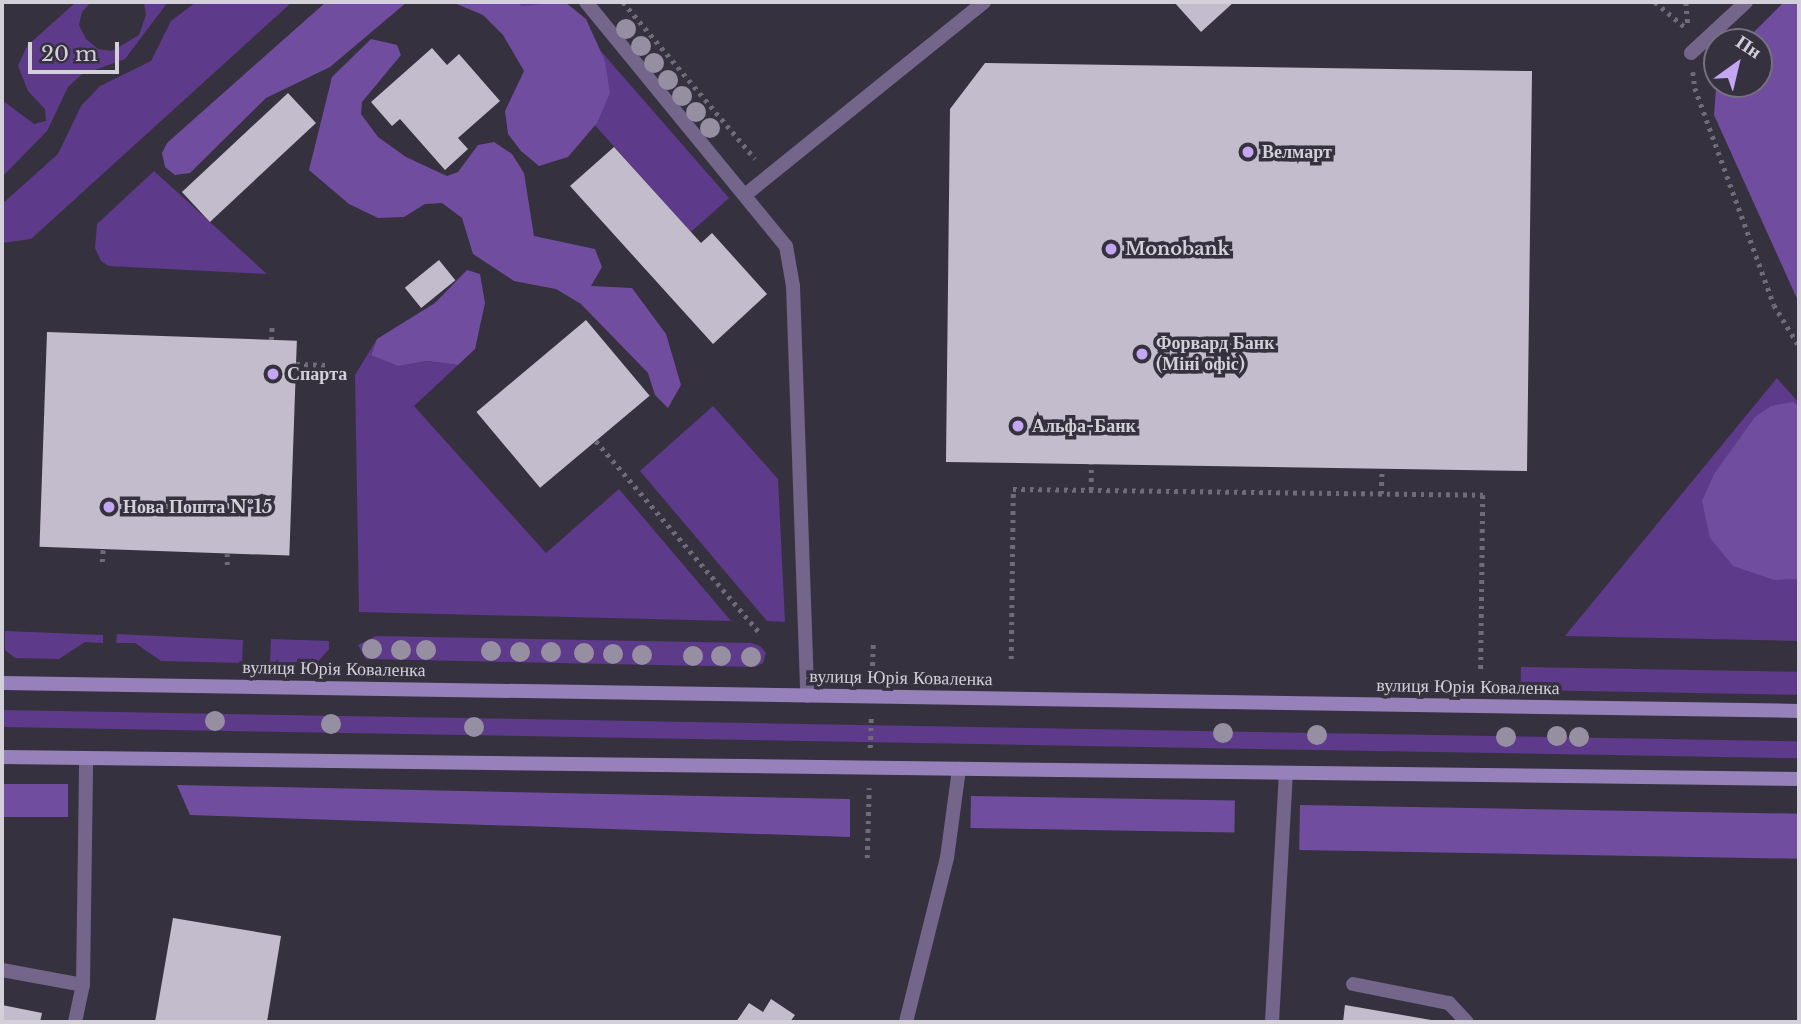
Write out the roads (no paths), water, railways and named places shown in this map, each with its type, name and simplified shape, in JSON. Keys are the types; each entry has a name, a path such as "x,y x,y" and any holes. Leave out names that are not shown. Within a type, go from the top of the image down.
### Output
{"main road":[{"name":"вулиця Юрія Коваленка","path":"2,683 1799,711"},
{"path":"2,757 1799,779"}],"lane":[{"path":"586,2 786,246 793,286 807,696"},
{"path":"745,195 984,2"},
{"path":"1691,53 1746,2"},
{"path":"75,1022 83,985 86,758"},
{"path":"908,1022 947,858 959,769"},
{"path":"1272,1022 1286,773"},
{"path":"2,970 83,985"},
{"path":"1353,985 1449,1003 1467,1022"}],"place":[{"name":"Велмарт","path":"1248,152"},
{"name":"Monobank","path":"1111,249"},
{"name":"Форвард Банк (Міні офіс)","path":"1142,354"},
{"name":"Спарта","path":"273,374"},
{"name":"Альфа-Банк","path":"1018,426"},
{"name":"Нова Пошта №15","path":"109,507"}]}
